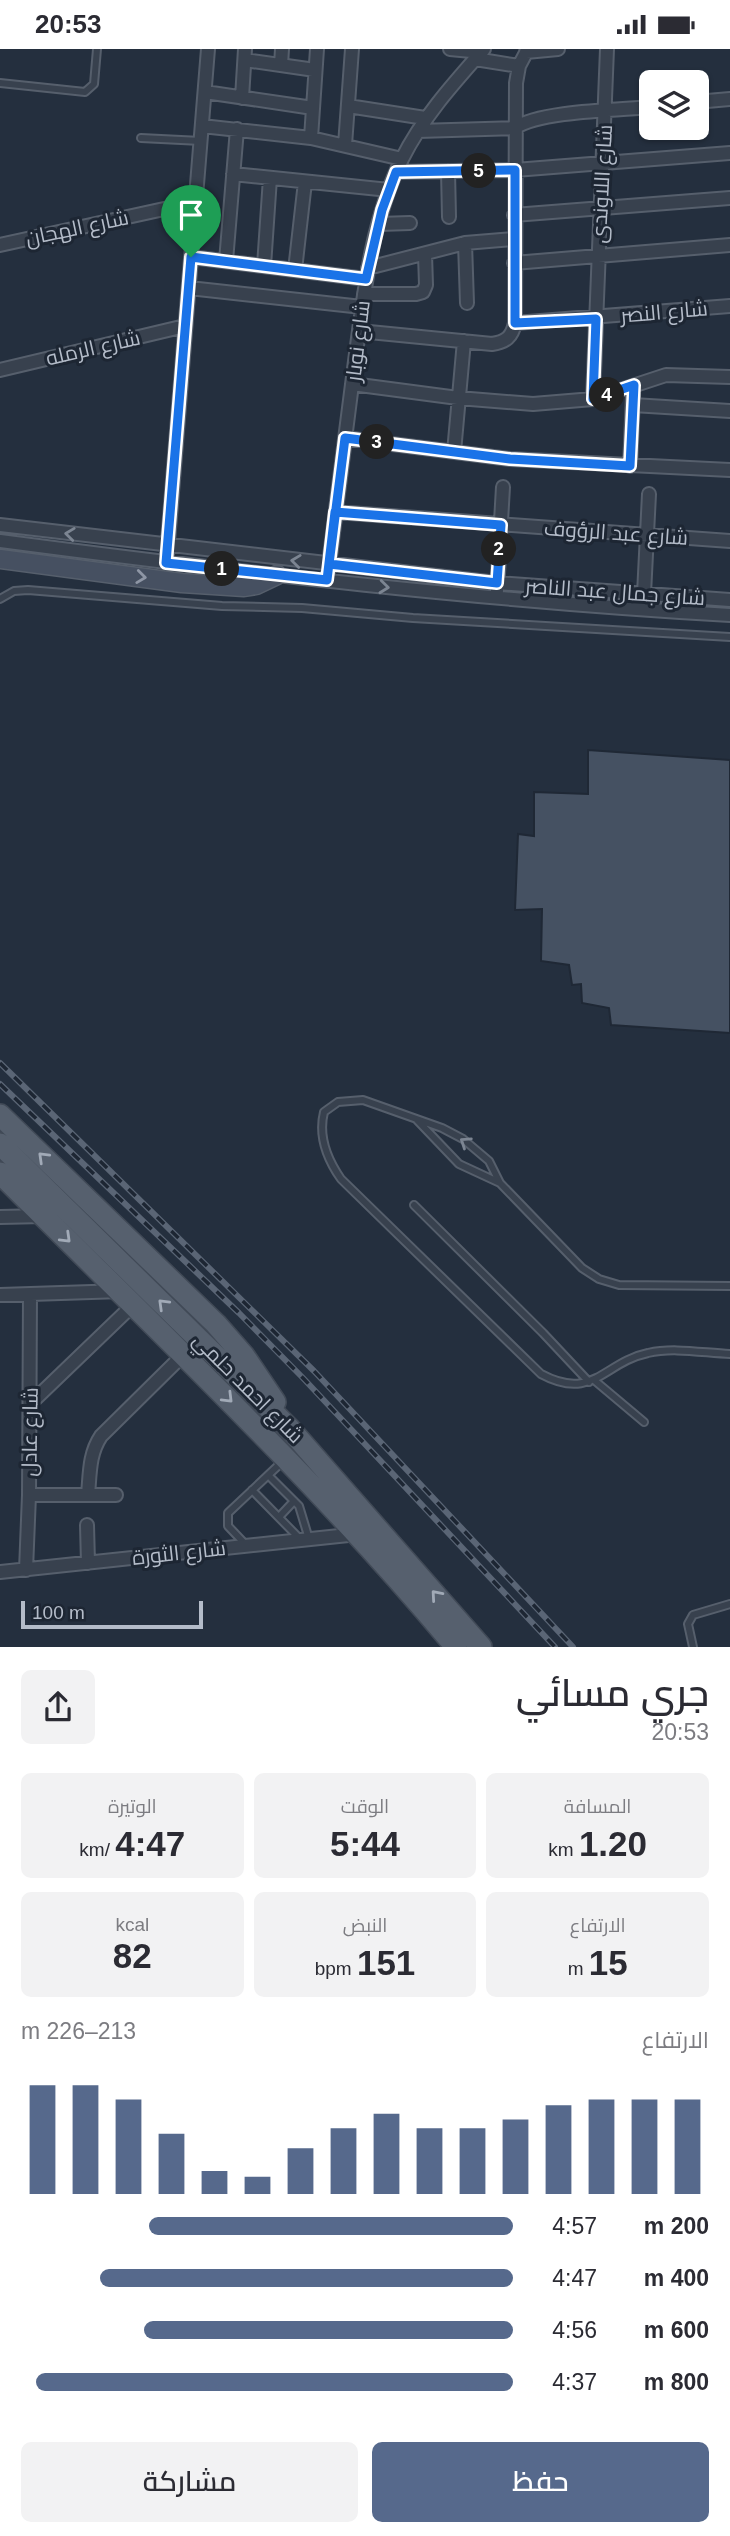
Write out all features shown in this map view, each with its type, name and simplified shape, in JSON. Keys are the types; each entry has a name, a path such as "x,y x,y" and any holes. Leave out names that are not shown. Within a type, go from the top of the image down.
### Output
{"main road":[{"path":"0,559 182,583 244,587 277,576"},
{"path":"0,1115 216,1324 244,1356 289,1428"},
{"name":"شارع احمد حلمي","path":"0,1144 289,1428 481,1647"},
{"name":"شارع احمد حلمي","path":"0,1173 286,1458 358,1534 456,1647"}],"street":[{"path":"166,563 208,49"},
{"path":"281,65 282,49"},
{"path":"311,138 317,49"},
{"path":"345,145 352,49"},
{"path":"450,49 480,53 519,66"},
{"path":"359,331 501,343 509,338 515,323 516,83 519,66 527,51 558,49"},
{"name":"شارع اللاوندى","path":"593,399 607,49"},
{"name":"شارع نوبار","path":"327,580 363,301 379,224 396,172 425,118 480,53"},
{"path":"242,97 245,54 281,65 315,70"},
{"path":"205,92 313,108"},
{"path":"709,101 730,99"},
{"path":"348,106 425,118"},
{"path":"418,131 515,128 543,117 639,108"},
{"path":"202,125 311,138 402,159"},
{"path":"226,261 237,129"},
{"path":"396,172 603,165 730,153"},
{"path":"448,171 449,217"},
{"path":"233,174 389,190"},
{"path":"264,266 270,178"},
{"path":"295,270 304,182"},
{"path":"514,215 730,198"},
{"name":"شارع الهجان","path":"0,246 196,202"},
{"path":"379,224 410,223"},
{"path":"191,257 295,270 367,274 465,243 514,239"},
{"path":"465,243 467,303"},
{"path":"514,263 730,245"},
{"path":"189,288 363,301 416,294 423,292 426,285 425,254"},
{"name":"شارع النصر","path":"515,323 596,319 730,306"},
{"name":"شارع الرمله","path":"0,370 186,327"},
{"path":"454,452 464,341"},
{"path":"352,384 458,398 533,404 593,399 666,375 730,376"},
{"path":"630,466 634,385"},
{"path":"633,405 730,411"},
{"path":"345,438 522,460 730,470"},
{"path":"496,599 503,487"},
{"path":"644,594 649,494"},
{"name":"شارع عبد الرؤوف","path":"335,512 730,541"},
{"name":"شارع جمال عبد الناصر","path":"0,525 497,583 730,600"},
{"name":"شارع جمال عبد الناصر","path":"0,541 277,576 496,599 730,615"},
{"path":"0,1217 44,1216"},
{"path":"0,1295 128,1298"},
{"name":"شارع عادل","path":"26,1570 31,1403 30,1295"},
{"path":"31,1403 128,1298"},
{"path":"88,1495 90,1462 94,1447 101,1436 184,1354"},
{"path":"29,1495 116,1495"},
{"path":"87,1525 88,1563"},
{"name":"شارع الثورة","path":"0,1572 358,1534"}],"lane":[{"path":"0,83 85,92 94,84 97,49"},
{"path":"141,138 201,141"},
{"path":"0,599 14,591 28,590 222,606 302,608 414,618 730,637"},
{"path":"730,1286 619,1285 599,1279 582,1268 500,1183 489,1161 469,1143 442,1128 363,1100 346,1100 324,1112 322,1134 329,1159 341,1179 535,1369 556,1381 573,1383 592,1381 631,1358 648,1353 730,1354"},
{"path":"416,1119 459,1164 500,1183"},
{"path":"414,1205 592,1381 644,1422"},
{"path":"248,1546 228,1526 226,1517 286,1458"},
{"path":"268,1475 301,1509 305,1540"},
{"path":"252,1490 305,1540"},
{"path":"279,1517 294,1501"},
{"path":"693,1647 688,1624 693,1615 730,1604"}],"building":[{"path":"588,750 730,760 730,1033 611,1025 609,1008 582,1003 581,984 572,985 569,965 541,961 542,909 515,910 518,834 534,836 534,792 588,794"}],"railway":[{"path":"0,1063 314,1371 573,1647"},
{"path":"0,1084 239,1313 555,1647"}],"route":[{"path":"191,257 166,563 327,580 335,512 501,525 497,583 329,564 335,512 345,438 510,459 630,466 634,385 593,399 596,319 515,323 515,170 396,172 382,210 366,279 191,257"}]}
